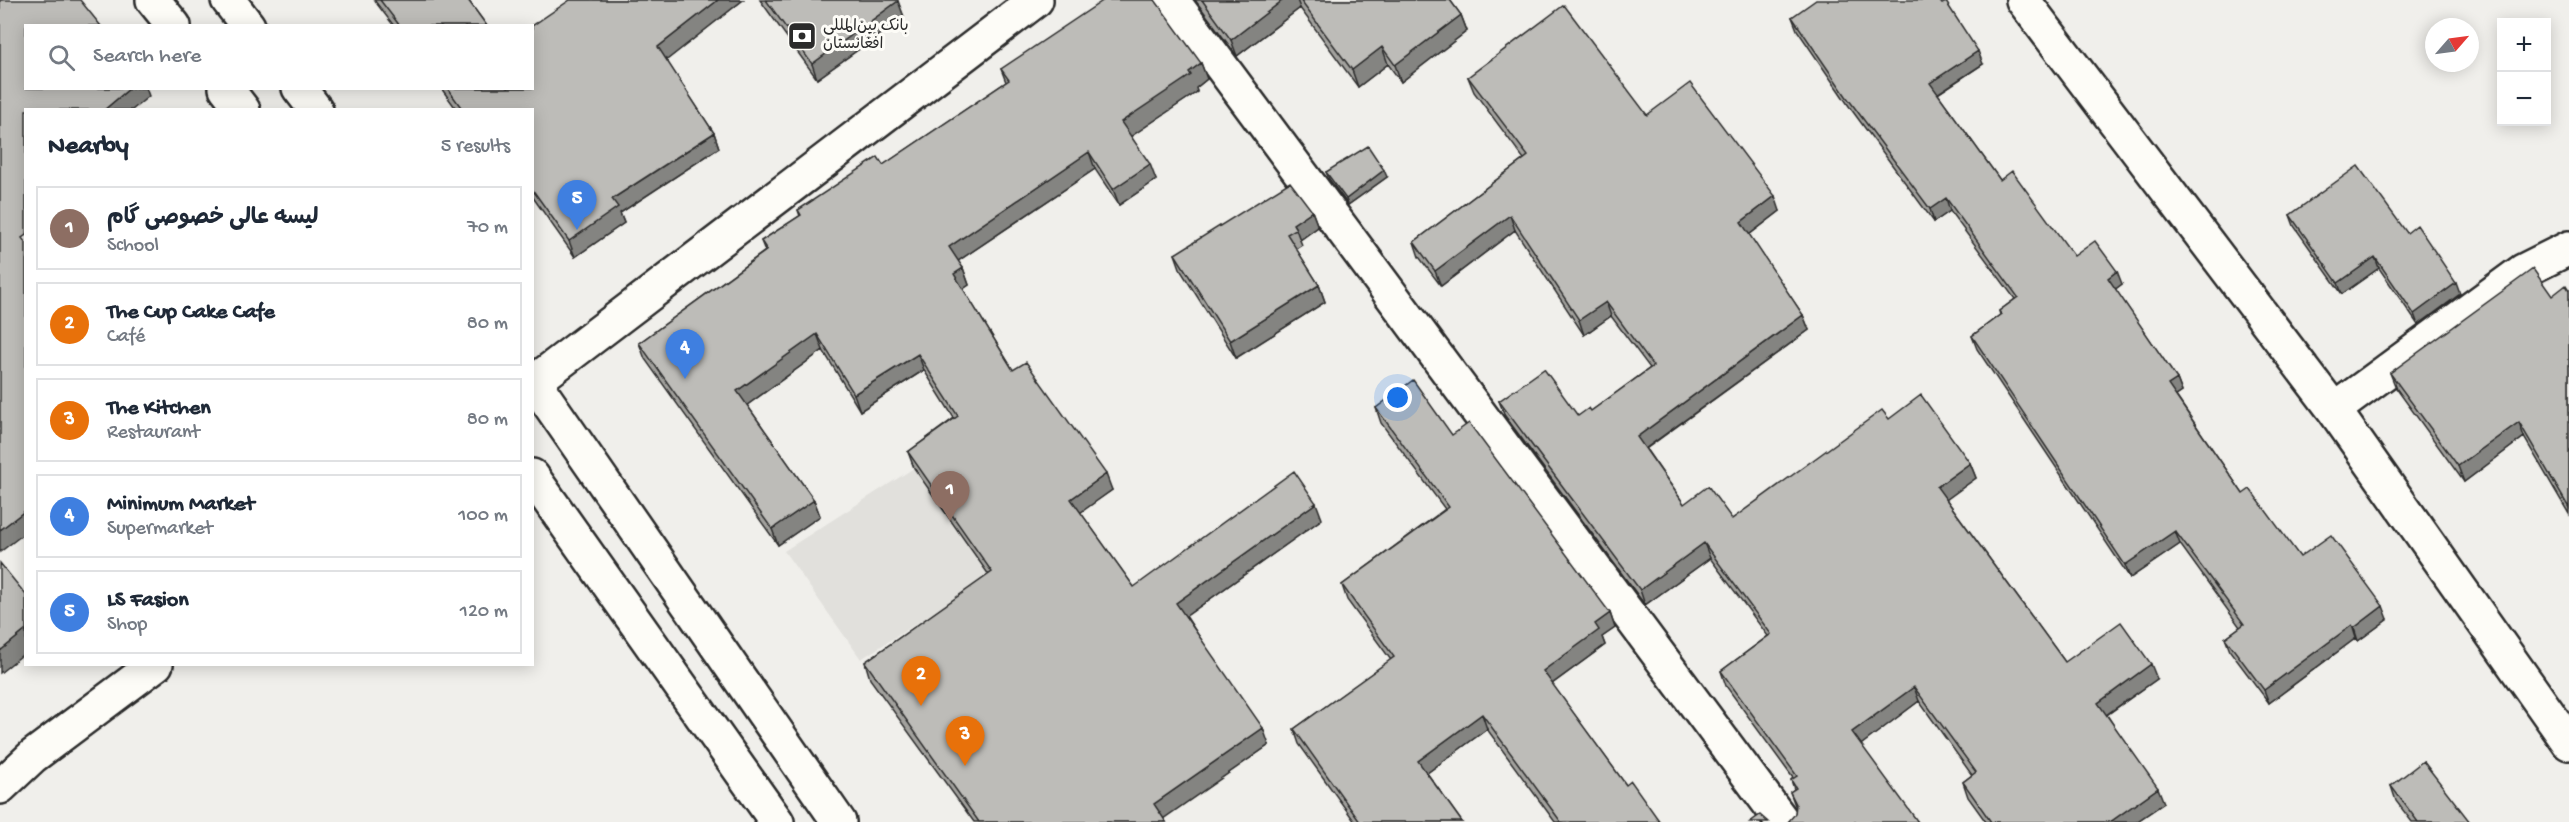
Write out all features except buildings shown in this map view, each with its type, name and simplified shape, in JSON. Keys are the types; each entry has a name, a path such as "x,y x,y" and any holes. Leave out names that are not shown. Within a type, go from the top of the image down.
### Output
{"street":[{"path":"153,0 172,24"},
{"path":"228,0 246,24"},
{"path":"534,379 1036,0"},
{"path":"1173,0 1783,822"},
{"path":"2023,0 2334,410 2569,743"},
{"path":"228,90 241,108"},
{"path":"301,90 314,108"},
{"path":"2334,410 2523,271 2569,248"},
{"path":"534,381 839,822"},
{"path":"534,479 777,822"},
{"path":"0,787 33,756 153,666"}],"shaded area":[{"path":"1009,400 1055,411 1112,490 990,577 861,659 784,551 914,468"}],"place":[{"name":"بانک بین‌المللی افغانستان","path":"802,36"},
{"name":"LS Fasion","path":"577,230"},
{"name":"Minimum Market","path":"685,379"},
{"name":"لیسه عالی خصوصی گام","path":"950,521"},
{"name":"The Cup Cake Cafe","path":"921,706"},
{"name":"The Kitchen","path":"965,766"}]}
